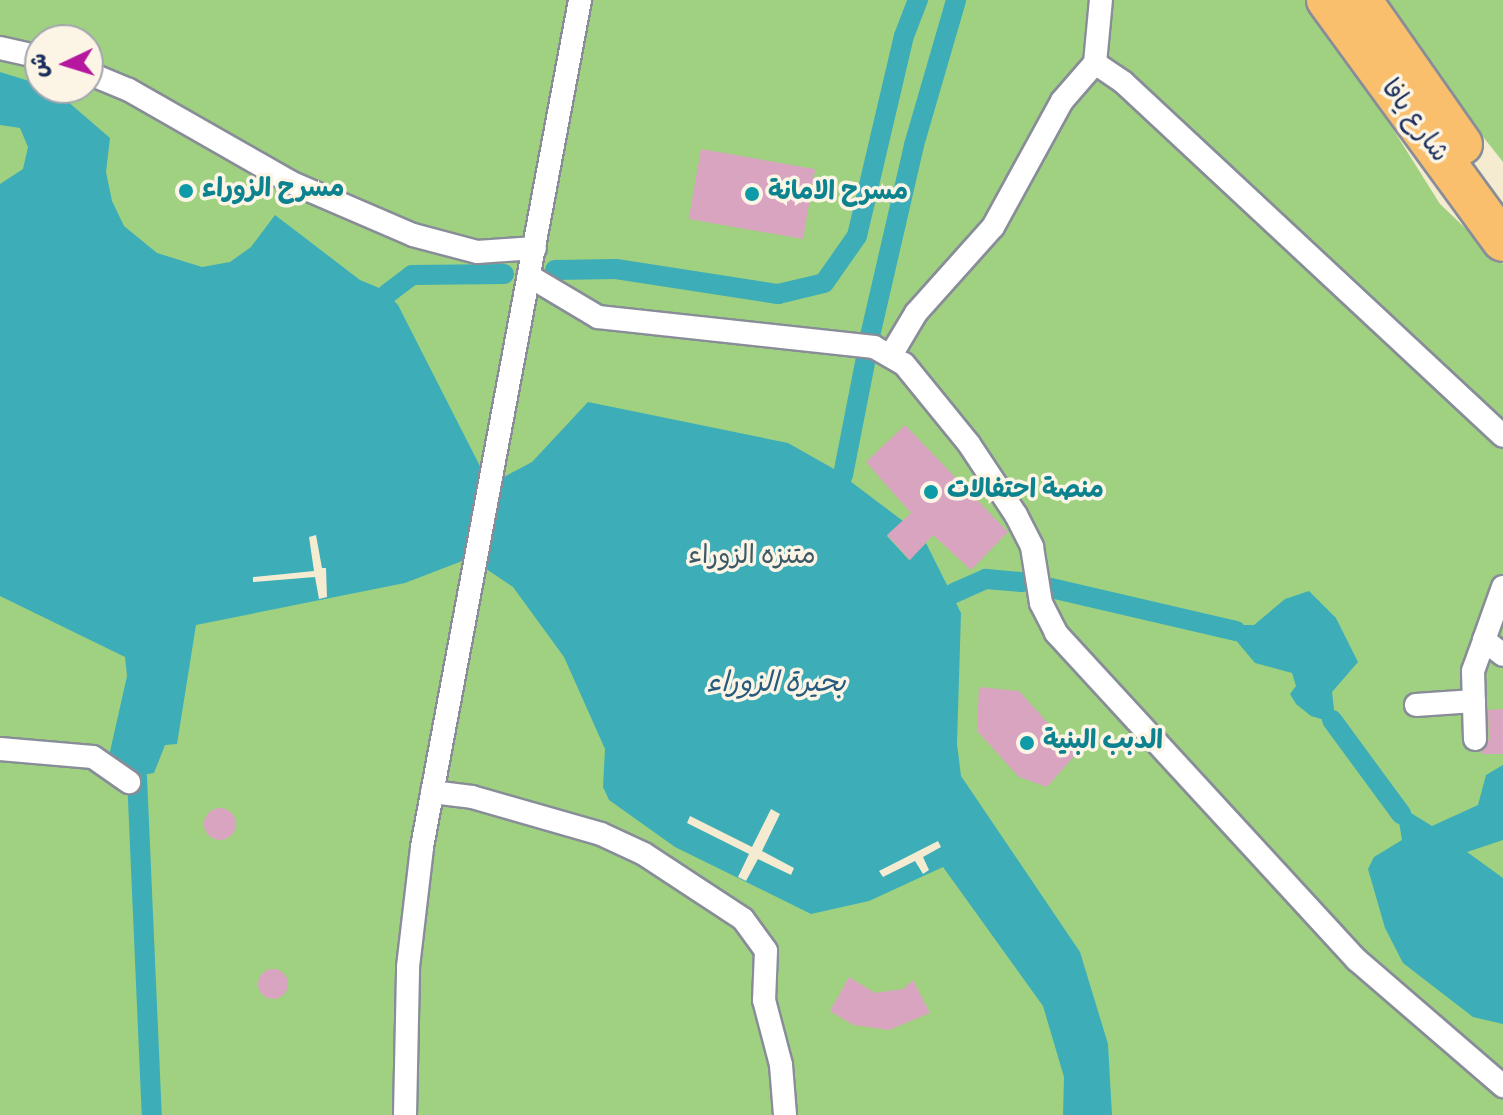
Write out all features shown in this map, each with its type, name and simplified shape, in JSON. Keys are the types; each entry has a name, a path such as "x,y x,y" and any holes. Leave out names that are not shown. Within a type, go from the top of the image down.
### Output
{"highway":[{"name":"شارع يافا","path":"1327,0 1503,241"},
{"name":"شارع يافا","path":"1361,0 1503,198"}],"street":[{"path":"405,1115 408,967 432,792 580,0"},
{"path":"891,355 916,313 1009,203 1062,101 1095,63 1101,0"},
{"path":"0,48 24,53"},
{"path":"1095,63 1123,82 1503,436"},
{"path":"104,80 129,90 290,182 413,235 477,252 535,248"},
{"path":"529,276 575,308 598,317 795,336 874,347 891,355 969,444 1016,515 1032,547 1041,603 1056,633 1357,960 1503,1086"},
{"path":"1475,739 1473,671 1503,587"},
{"path":"1484,640 1503,655"},
{"path":"1416,705 1474,701"},
{"path":"0,749 93,757 129,782"},
{"path":"432,792 472,797 601,834 644,854 743,919 766,951 764,1000 781,1065 785,1115"}],"green space":[{"name":"متنزه الزوراء","path":"0,0 1312,0 1440,204 1503,264 1503,1115 0,1115"},
{"path":"1387,0 1503,0 1503,162 1458,105"}],"water":[{"name":"بحيرة الزوراء","path":"0,72 24,79 24,104 71,104 110,138 106,172 112,201 124,226 157,253 202,267 230,262 251,247 275,215 360,280 384,290 398,305 485,476 504,477 532,462 588,402 788,443 834,469 903,521 887,536 909,560 926,543 961,613 957,744 961,776 1080,952 1108,1044 1112,1115 1063,1115 1064,1077 1043,1006 943,867 869,901 811,914 675,847 609,800 603,787 605,749 564,657 513,587 470,558 405,583 196,625 177,744 165,745 154,773 129,777 109,756 127,676 125,657 0,596 0,184 23,169 28,147 20,128 0,125"},
{"path":"1309,591 1336,618 1358,662 1332,692 1335,718 1328,721 1311,716 1296,704 1290,694 1296,686 1292,673 1255,663 1234,638 1237,625 1254,625 1285,599"},
{"path":"1503,765 1503,840 1467,852 1503,878 1503,1024 1473,1017 1403,963 1385,928 1368,869 1374,857 1402,840 1398,816 1406,810 1432,826 1478,805 1486,775"}],"pier":[{"path":"316,535 322,568 326,568 327,597 319,599 315,577 253,582 253,577 314,571 309,537"},
{"path":"771,809 780,814 762,851 794,868 791,875 758,859 746,881 738,877 749,854 687,823 690,816 752,847"},
{"path":"938,841 941,847 923,857 929,870 923,874 915,861 883,877 879,871"}],"building":[{"name":"مسرح الامانة","path":"701,149 815,169 803,239 689,219"},
{"name":"منصة احتفالات","path":"905,425 1008,532 971,570 933,535 910,560 887,535 911,513 866,462"},
{"name":"الدبب البنية","path":"979,687 1019,691 1076,754 1047,787 1019,777 977,731"},
{"path":"1503,709 1503,754 1481,754 1489,739 1488,710"},
{"path":"220,808 231,813 236,824 231,835 220,840 209,835 204,824 209,813"},
{"path":"273,969 284,973 288,984 284,995 273,999 262,995 258,984 262,973"},
{"path":"849,977 875,993 903,989 913,980 930,1013 889,1030 853,1025 830,1011"}],"waterway":[{"path":"555,270 616,269 778,294 824,283 857,236 904,36 918,0"},
{"path":"870,336 914,145 956,0"},
{"path":"387,294 412,275 504,274"},
{"path":"843,475 866,358"},
{"path":"954,593 986,579 1022,582"},
{"path":"1051,588 1236,631"},
{"path":"1332,720 1401,814"},
{"path":"137,777 152,1115"}],"place":[{"name":"مسرح الزوراء","path":"186,191"},
{"name":"مسرح الامانة","path":"752,194"},
{"name":"منصة احتفالات","path":"931,492"},
{"name":"الدبب البنية","path":"1027,743"}]}
